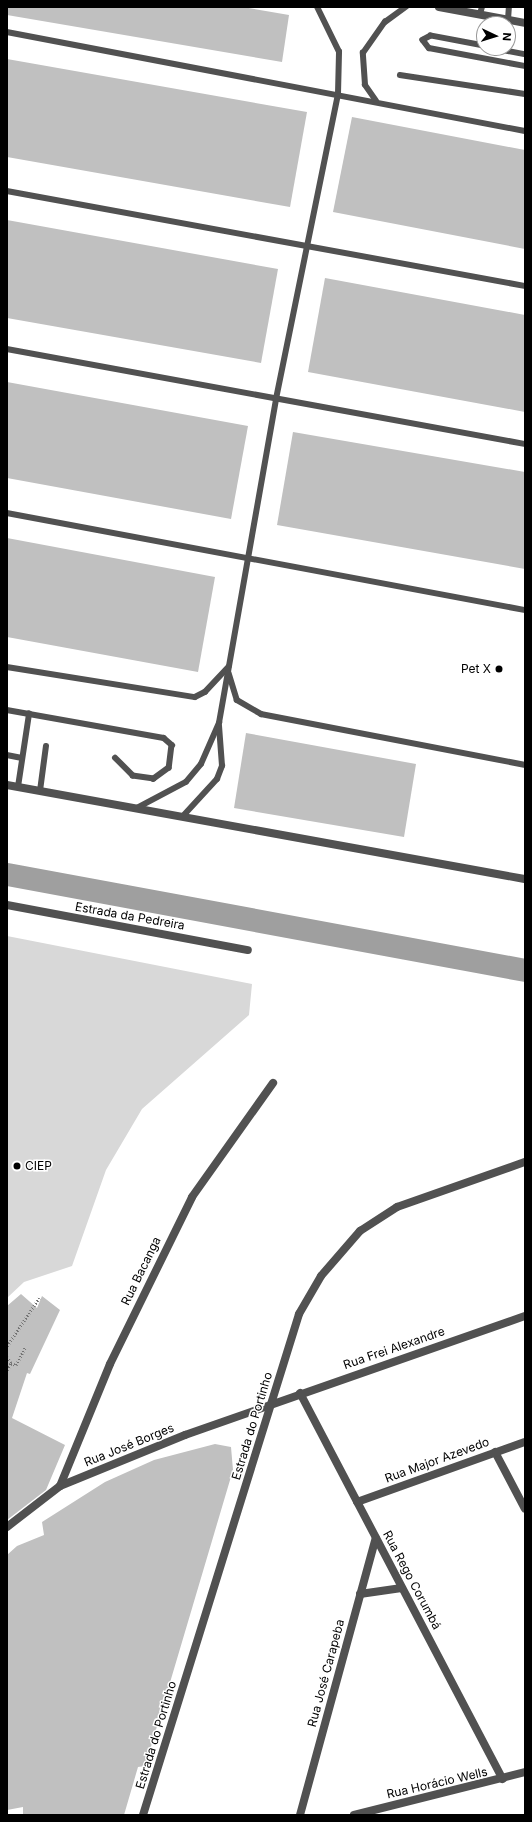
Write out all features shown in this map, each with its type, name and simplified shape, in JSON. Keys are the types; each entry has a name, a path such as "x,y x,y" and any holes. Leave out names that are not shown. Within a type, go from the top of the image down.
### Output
{"street":[{"path":"439,7 481,11 496,16"},
{"path":"7,785 525,879"},
{"name":"Estrada da Pedreira","path":"7,906 248,950"},
{"name":"Rua Bacanga","path":"60,1486 110,1364 192,1197 273,1083"},
{"name":"Estrada do Portinho","path":"143,1815 299,1314 322,1276 360,1231 397,1207 423,1196 525,1162"},
{"name":"Rua Frei Alexandre","path":"272,1404 525,1316"},
{"name":"Rua Rego Corumbá","path":"300,1393 503,1779"},
{"name":"Rua José Borges","path":"7,1527 60,1486 272,1404"},
{"name":"Rua Major Azevedo","path":"357,1502 525,1442"},
{"path":"495,1452 525,1510"},
{"name":"Rua José Carapeba","path":"300,1815 376,1538"},
{"path":"360,1594 402,1588"},
{"name":"Rua Horácio Wells","path":"354,1815 503,1779 525,1772"}],"lane":[{"path":"183,816 217,779 222,766 219,723 247,556 276,399 310,244 338,94 339,52 318,7"},
{"path":"376,102 365,85 363,52 385,22 406,7"},
{"path":"7,32 338,94 525,131"},
{"path":"476,44 431,36 423,40 429,48 525,66"},
{"path":"400,75 525,94"},
{"path":"7,191 310,244 525,286"},
{"path":"7,349 525,444"},
{"path":"7,513 247,556 525,610"},
{"path":"7,667 195,697 205,692 228,667"},
{"path":"228,667 237,700 261,714 525,765"},
{"path":"7,710 164,738 172,745 169,768 154,779 133,776 115,758"},
{"path":"18,787 29,714"},
{"path":"137,808 186,782 201,764 219,723"},
{"path":"40,792 46,746"},
{"path":"7,755 22,758"}],"path":[{"path":"7,1346 39,1298"},
{"path":"7,1357 11,1363 16,1365 25,1348"},
{"path":"7,1370 11,1363"}],"shaded area":[{"path":"7,936 252,984 249,1015 142,1109 106,1170 72,1266 24,1282 7,1298"}],"building":[{"path":"7,7 243,7 289,15 282,62 7,15"},
{"path":"7,59 307,112 290,207 7,157"},
{"path":"352,117 525,150 525,249 333,212"},
{"path":"7,220 278,269 261,363 7,318"},
{"path":"325,278 525,315 525,412 308,372"},
{"path":"7,382 248,426 231,519 7,478"},
{"path":"293,432 525,472 525,569 277,525"},
{"path":"7,538 215,577 198,672 7,637"},
{"path":"246,733 416,764 404,837 234,808"},
{"path":"21,1294 37,1308 42,1296 60,1310 30,1374 27,1373 12,1418 65,1445 46,1490 7,1520 7,1306"},
{"path":"215,1444 231,1447 233,1470 145,1766 138,1767 124,1815 23,1815 23,1807 7,1810 7,1555 17,1546 44,1535 42,1522 105,1482 154,1460"}],"waterway":[{"path":"7,874 525,970"}],"place":[{"name":"Pet X","path":"499,669"},
{"name":"CIEP","path":"17,1166"}]}
